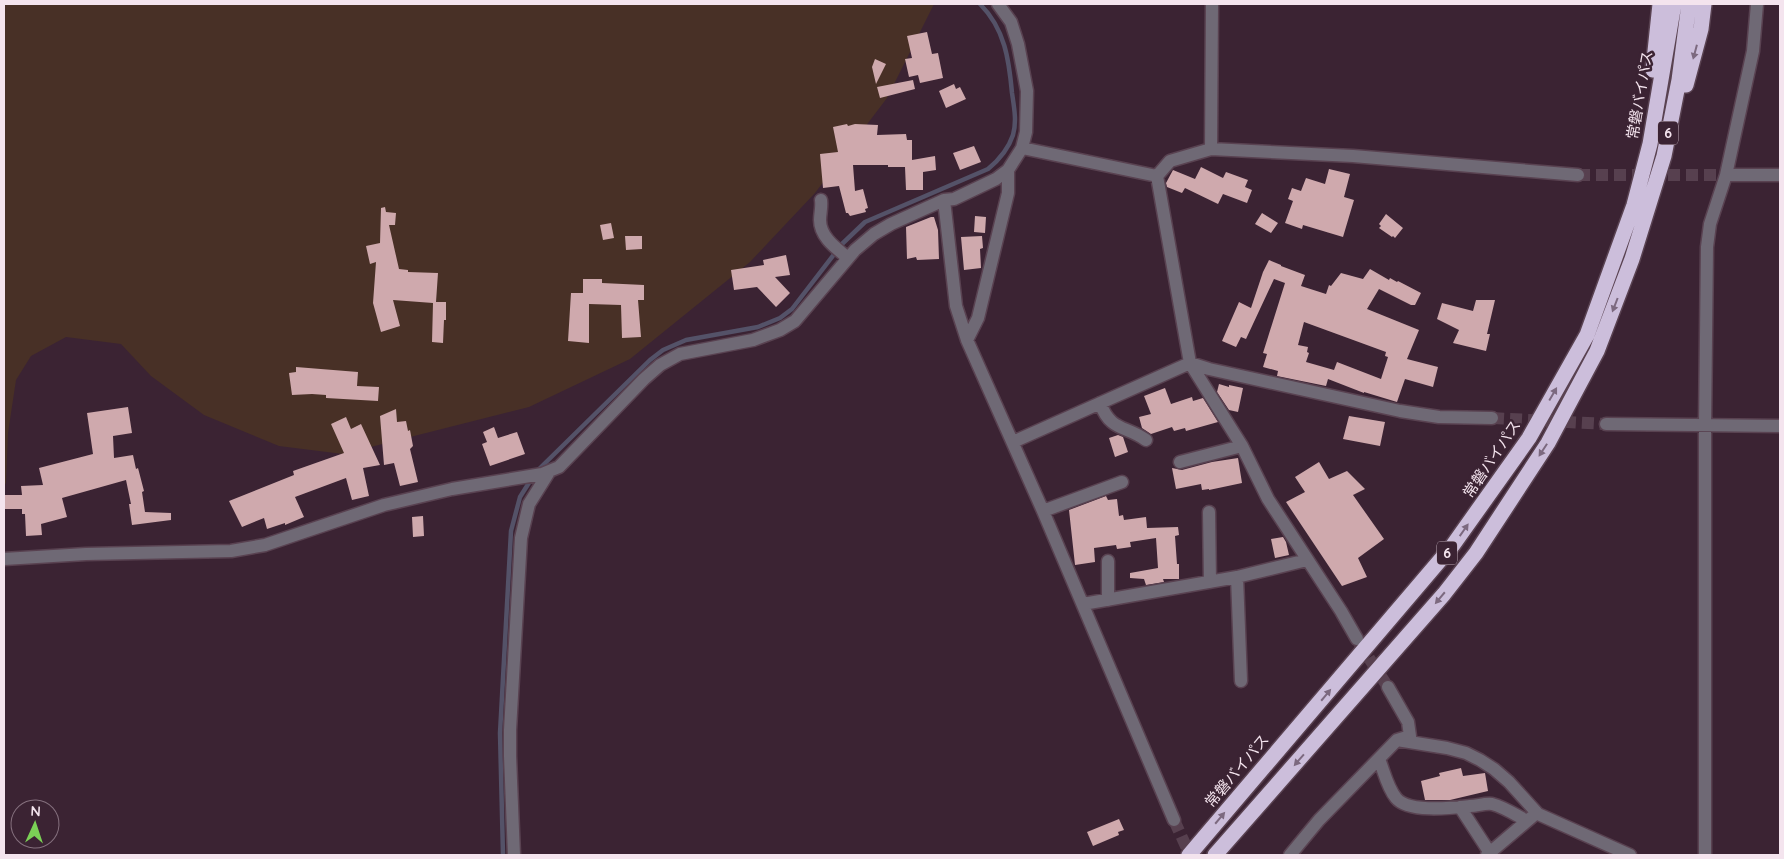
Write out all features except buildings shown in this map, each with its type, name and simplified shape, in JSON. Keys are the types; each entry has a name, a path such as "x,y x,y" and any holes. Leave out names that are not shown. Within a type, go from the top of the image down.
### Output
{"highway":[{"path":"1634,205 1660,4"},
{"name":"常磐バイパス","path":"1189,855 1454,545 1529,438 1587,335 1634,205 1650,144 1674,4"},
{"name":"6","path":"1215,855 1444,594 1476,553 1548,444 1597,351 1632,259 1664,156 1679,80 1689,4"},
{"path":"1632,259 1658,210 1701,29 1704,4"}],"street":[{"path":"4,559 86,554 231,552 250,549 384,505 452,489 545,473 558,467 660,365 680,354 752,340 780,330 795,321 842,252 891,224 944,200 954,199 996,179 1008,170 1022,148 1026,132 1027,91 1018,44 1011,22 998,4"},
{"path":"1210,149 1212,4"},
{"path":"1705,855 1707,247 1710,224 1726,175 1752,51 1757,4"},
{"path":"1022,148 1157,176"},
{"path":"1157,176 1170,161 1210,149 1353,156 1578,174"},
{"path":"966,340 978,318 1008,193 1008,170"},
{"path":"1726,175 1780,175"},
{"path":"1157,176 1190,363 1242,446 1268,499 1341,611 1357,639"},
{"path":"821,200 821,227 826,238 842,252"},
{"path":"944,200 956,306 966,340 1043,511 1174,820"},
{"path":"1013,442 1190,363 1209,369 1400,411 1439,417 1492,418"},
{"path":"1100,403 1105,416 1112,424 1146,440"},
{"path":"1606,424 1780,426"},
{"path":"1180,462 1242,446"},
{"path":"514,855 510,730 521,538 529,504 545,473"},
{"path":"1043,511 1122,482"},
{"path":"1209,512 1210,582"},
{"path":"1083,604 1238,577 1307,560"},
{"path":"1108,561 1108,600"},
{"path":"1238,577 1241,681"},
{"path":"1290,855 1319,820 1397,740 1410,736 1408,722 1388,687"},
{"path":"1397,740 1466,753 1494,769 1509,782 1538,814 1630,855"},
{"path":"1379,759 1392,791 1401,802 1422,808 1492,804 1527,821"},
{"path":"1460,807 1488,854 1538,814"}],"shaded area":[{"path":"4,4 934,4 887,98 815,193 750,262 630,359 529,407 343,454 279,446 204,415 151,376 121,344 66,337 31,356 16,380 8,433 6,483 4,486"}],"waterway":[{"path":"536,472 650,360 663,350 686,340 758,327 780,318 792,309 842,244 865,222 988,169 999,158 1009,145 1015,124 1011,81 1007,57 1000,34 980,4"},
{"path":"503,855 500,733 511,531 520,497 532,478"}],"tunnel":[{"path":"1578,175 1726,175"},
{"path":"1492,418 1606,424"},
{"path":"1359,643 1388,687"},
{"path":"1174,820 1190,855"}]}
